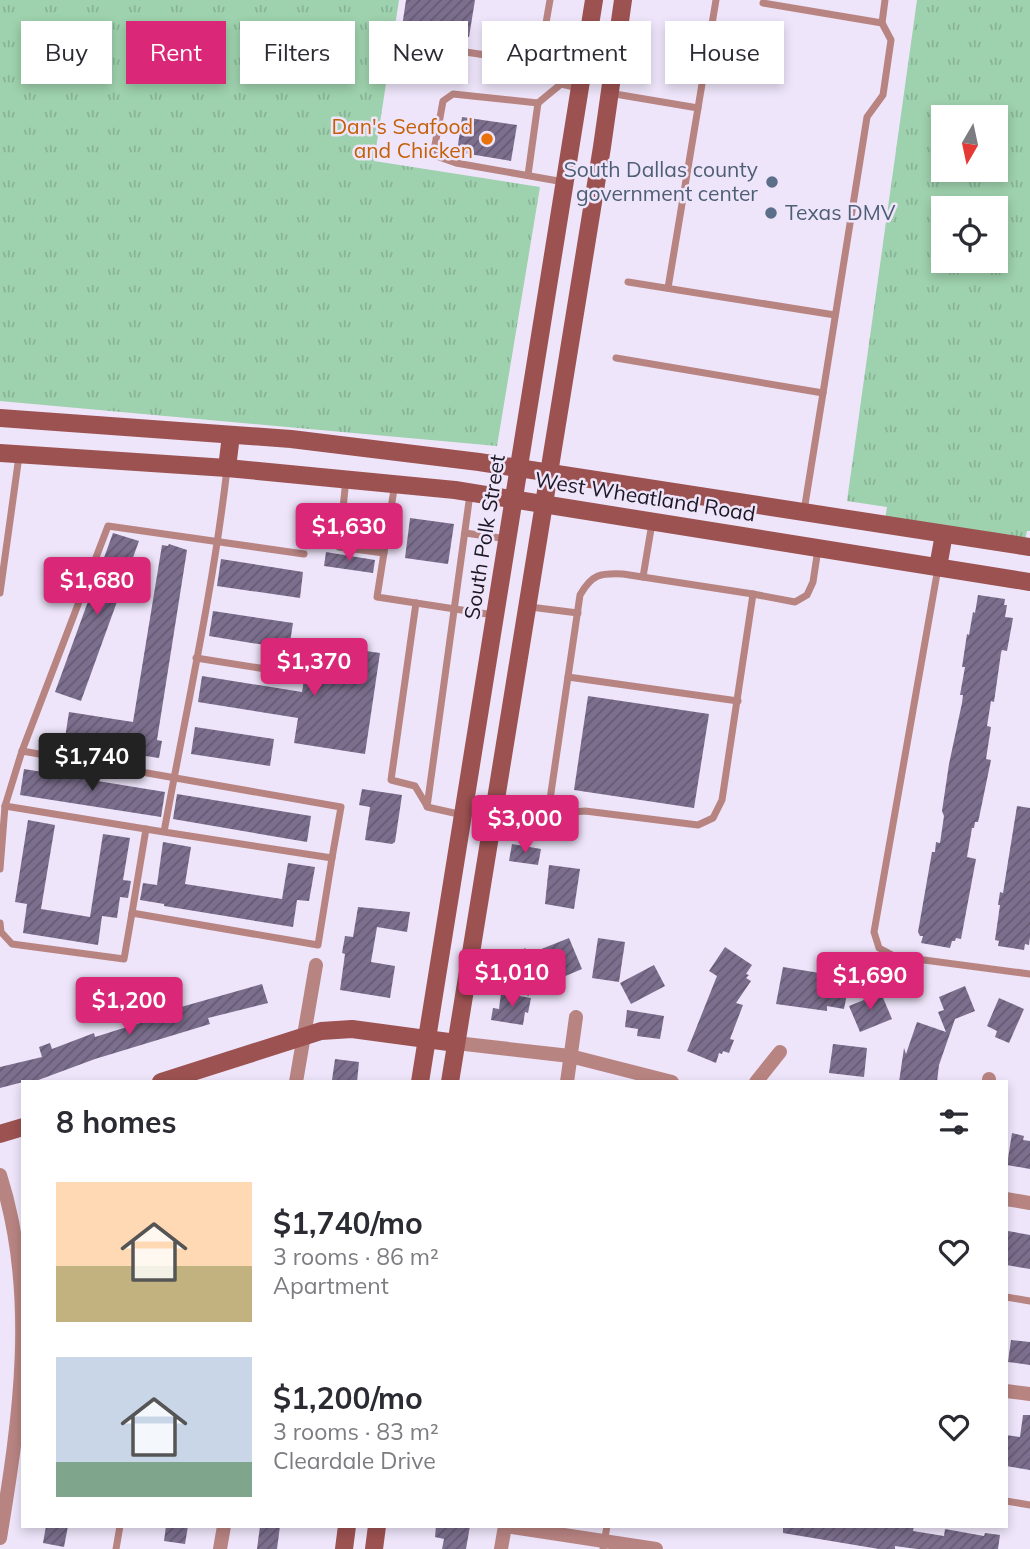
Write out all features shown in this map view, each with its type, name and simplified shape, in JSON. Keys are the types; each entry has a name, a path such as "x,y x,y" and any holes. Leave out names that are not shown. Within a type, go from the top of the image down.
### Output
{"main road":[{"name":"South Polk Street","path":"420,1080 594,0"},
{"path":"450,1080 623,0"},
{"path":"580,88 609,93"},
{"name":"West Wheatland Road","path":"0,418 327,443 549,472 1030,547"},
{"path":"227,468 231,435"},
{"name":"West Wheatland Road","path":"0,453 227,468 395,483 1030,582"},
{"path":"938,567 944,534"},
{"path":"463,815 492,819"},
{"path":"167,1080 321,1031 352,1029 456,1043"},
{"path":"0,1134 21,1128"},
{"path":"344,1549 347,1528"},
{"path":"374,1549 377,1528"}],"street":[{"path":"296,1080 316,965"},
{"path":"567,1080 576,1017"},
{"path":"456,1043 570,1056 664,1080"},
{"path":"758,1080 780,1052"},
{"path":"0,1175 19,1237 21,1274"},
{"path":"1008,1199 1030,1203"},
{"path":"0,1538 16,1441 21,1384"},
{"path":"1008,1391 1030,1394"},
{"path":"220,1549 224,1528"},
{"path":"501,1549 505,1528"},
{"path":"515,1528 604,1545 656,1549"}],"lane":[{"path":"546,21 550,0"},
{"path":"668,288 716,0"},
{"path":"804,512 867,117 883,95 891,40 882,23 886,0"},
{"path":"763,3 882,23"},
{"path":"528,175 538,103 561,84 580,88"},
{"path":"609,93 698,108"},
{"path":"538,103 453,94 443,101 435,145 439,157 456,163 565,182"},
{"path":"628,282 835,315"},
{"path":"616,358 823,393"},
{"path":"0,593 19,456"},
{"path":"164,832 218,542 227,468"},
{"path":"346,478 339,547 384,552"},
{"path":"395,483 377,597 496,615"},
{"path":"427,807 471,493"},
{"path":"343,506 390,511"},
{"path":"643,577 652,522"},
{"path":"0,869 5,806 22,751 108,526 304,554"},
{"path":"466,533 508,540"},
{"path":"548,813 580,595 588,581 604,573 795,601 807,595 813,582 818,548"},
{"path":"938,567 874,932 879,948 894,956 1030,974"},
{"path":"492,819 584,811 698,825 713,818 722,800 752,594"},
{"path":"416,603 391,780 415,786 427,807 463,815"},
{"path":"527,607 578,613"},
{"path":"196,658 291,673"},
{"path":"568,677 738,701"},
{"path":"22,751 341,807 318,945 132,913"},
{"path":"5,806 332,858"},
{"path":"0,923 1,932 12,944 124,958 146,829"},
{"path":"1008,1297 1030,1301"},
{"path":"1008,1501 1030,1505"},
{"path":"116,1549 120,1528"}],"green space":[{"path":"0,0 399,0 396,21 369,21 369,84 386,84 374,161 540,187 497,446 0,401"},
{"path":"917,0 1030,0 1030,531 1027,531 1024,545 884,525 887,507 847,501"}],"building":[{"path":"406,0 475,0 469,37 468,21 403,21"},
{"name":"Dan's Seafood and Chicken","path":"462,117 517,125 511,161 457,152"},
{"path":"410,518 454,524 448,564 405,558"},
{"path":"113,533 139,541 81,701 55,692"},
{"path":"169,544 187,550 157,740 162,741 159,758 132,754 133,749 65,738 69,712 133,722 162,545"},
{"path":"326,552 375,560 373,573 324,566"},
{"path":"221,559 303,572 300,598 217,586"},
{"path":"978,595 1005,599 1005,617 1013,618 1007,651 1002,650 1001,653 994,702 991,701 987,726 991,727 986,759 991,760 979,818 972,828 967,857 976,859 961,939 952,941 950,948 921,943 923,936 918,932 932,852 935,852 936,842 940,843 949,764 962,703 963,695 960,695 965,667 962,667 967,634 969,635"},
{"path":"213,611 293,623 289,649 209,636"},
{"path":"310,643 380,653 365,754 294,743 298,718 198,702 202,676 302,692"},
{"path":"588,696 709,714 694,808 574,790"},
{"path":"195,727 274,739 270,766 191,754"},
{"path":"24,769 165,792 161,817 20,795"},
{"path":"362,789 402,795 395,842 392,844 365,840 370,807 359,805"},
{"path":"177,794 311,816 307,842 173,819"},
{"path":"1017,806 1030,808 1030,937 1029,945 1025,944 1024,950 998,946 999,941 995,940 1000,892 1003,893"},
{"path":"28,820 55,825 41,909 90,917 103,834 130,838 123,880 131,881 128,898 120,897 117,918 102,916 98,945 23,933 27,904 15,902"},
{"path":"163,842 191,847 185,884 282,899 288,863 315,867 309,901 297,900 293,927 140,900 143,883 157,885"},
{"path":"512,844 541,849 538,865 509,861"},
{"path":"549,865 580,869 574,909 545,904"},
{"path":"358,907 410,912 407,932 377,927 371,962 395,966 390,998 340,990 345,936 353,937"},
{"path":"569,938 582,969 556,980 554,975 528,996 503,965 525,948 529,954"},
{"path":"598,938 625,942 619,982 592,978"},
{"path":"725,947 752,965 746,974 749,975 746,978 751,981 736,1003 743,1005 730,1039 734,1040 729,1053 719,1053 716,1063 687,1051 717,976 709,971"},
{"path":"654,965 665,986 631,1004 620,983"},
{"path":"783,967 850,978 844,1009 827,1006 827,1011 776,1004"},
{"path":"262,984 268,1003 208,1018 210,1024 95,1059 38,1080 21,1080 21,1083 0,1088 0,1067 42,1057 39,1047 50,1043 52,1049 94,1033 95,1037 181,1010 181,1007"},
{"path":"965,986 975,1011 955,1019 939,1065 937,1080 899,1080 904,1048 906,1054 917,1022 946,1032 938,1012 944,1010 939,997"},
{"path":"501,993 531,998 523,1025 491,1020 493,1008 499,1009"},
{"path":"881,993 892,1019 860,1032 849,1006"},
{"path":"999,998 1024,1009 1009,1043 995,1037 997,1031 987,1026"},
{"path":"627,1010 664,1016 660,1039 637,1036 638,1029 625,1027"},
{"path":"833,1044 867,1048 864,1077 829,1073"},
{"path":"335,1059 359,1062 357,1080 332,1080"},
{"path":"1012,1133 1024,1136 1023,1140 1030,1141 1030,1169 1008,1165"},
{"path":"1008,1231 1030,1235 1030,1269 1008,1265"},
{"path":"1011,1340 1030,1342 1030,1365 1008,1362"},
{"path":"1023,1415 1030,1415 1030,1470 1008,1466 1008,1435 1020,1437"},
{"path":"46,1528 68,1528 64,1547 43,1543"},
{"path":"166,1528 188,1528 185,1544 164,1541"},
{"path":"260,1528 280,1528 277,1549 257,1549"},
{"path":"436,1528 470,1528 466,1549 442,1549 444,1539 435,1537"},
{"path":"783,1528 914,1528 913,1531 944,1536 945,1529 984,1536 985,1533 1000,1535 998,1549 917,1549 895,1546 895,1549 879,1549 783,1533"}],"place":[{"name":"Dan's Seafood and Chicken","path":"487,139"},
{"name":"South Dallas county government center","path":"772,182"},
{"name":"Texas DMV","path":"771,213"}]}
